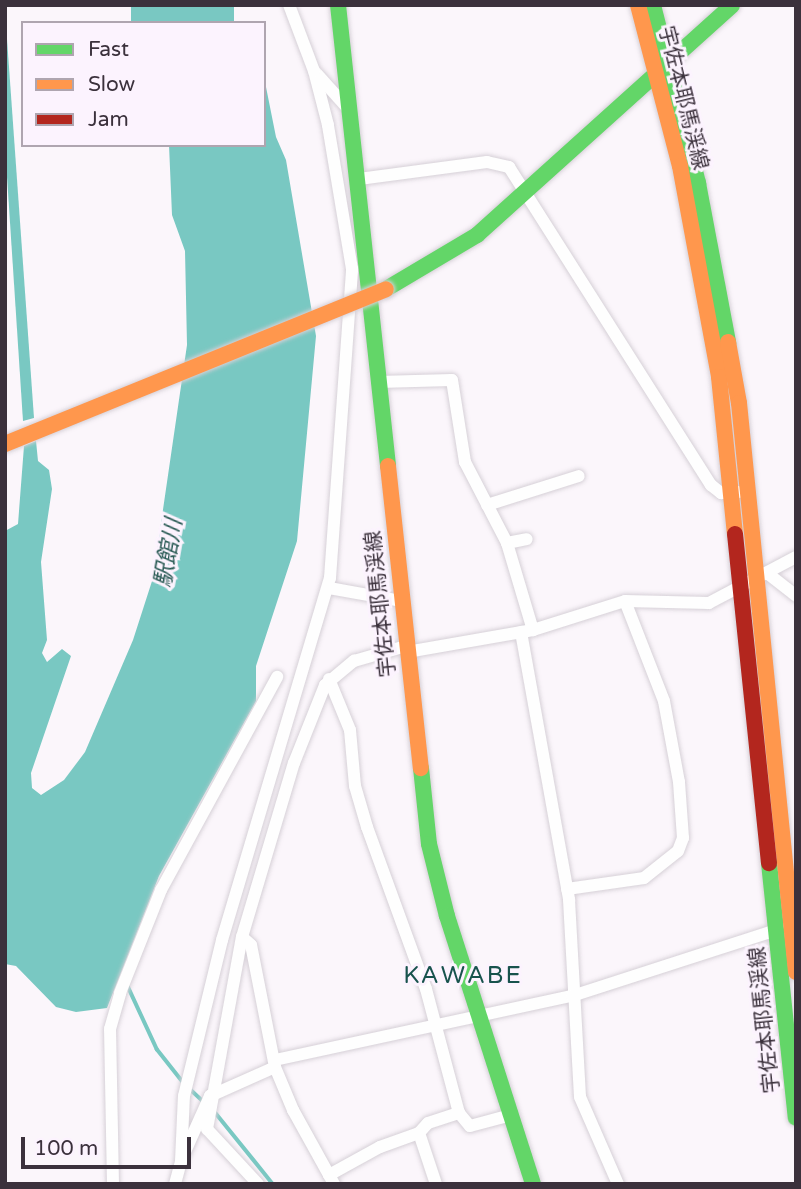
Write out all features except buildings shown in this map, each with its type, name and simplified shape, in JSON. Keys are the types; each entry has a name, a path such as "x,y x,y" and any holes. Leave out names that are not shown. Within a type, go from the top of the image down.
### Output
{"main road":[{"name":"宇佐本耶馬渓線","path":"338,5 359,179 401,601 432,862 533,1184"},
{"name":"宇佐本耶馬渓線","path":"638,5 662,68"},
{"name":"宇佐本耶馬渓線","path":"653,5 662,68 755,578 788,926 796,1118"},
{"path":"5,444 386,289 457,250 527,192 732,5"},
{"name":"宇佐本耶馬渓線","path":"788,926 796,972"}],"street":[{"path":"184,1184 181,1161 184,1096 222,940 272,762 329,588 352,269 342,191 314,71 289,5"},
{"path":"314,71 351,112"},
{"path":"359,179 487,162 509,167 711,485 721,493 741,492"},
{"path":"378,382 452,380 465,463 507,543 527,631 567,889 580,1097 618,1184"},
{"path":"487,505 579,476"},
{"path":"507,543 527,539"},
{"path":"258,1184 208,1133 211,1096 242,937 294,763 329,679 354,661 407,649 527,631 625,601 709,603 796,557"},
{"path":"755,578 796,596"},
{"path":"329,588 401,601"},
{"path":"567,889 644,878 678,852 683,838 679,782 664,701 625,601"},
{"path":"113,1184 110,1029 120,993 161,890 278,677"},
{"path":"329,679 350,730 355,786 367,827 419,969 459,1113 470,1126 511,1115"},
{"path":"175,1184 181,1161 211,1096 275,1064 572,996 788,926"},
{"path":"242,937 251,945 275,1064 332,1180 380,1147 419,1133 428,1123 459,1113"},
{"path":"419,1133 436,1184"}],"water":[{"path":"131,5 234,5 234,21 131,21"},
{"path":"5,11 34,418 23,421 5,146"},
{"name":"駅館川","path":"266,87 276,137 286,160 316,336 297,541 256,666 256,701 159,876 107,1008 76,1012 56,1007 16,966 5,964 5,531 18,524 24,446 36,441 38,461 49,470 52,489 41,562 47,640 42,653 47,662 62,649 71,656 31,773 32,788 41,795 64,780 85,752 133,640 153,578 187,345 185,251 172,215 169,147 266,147"}],"waterway":[{"path":"127,984 157,1049 183,1082"},
{"path":"189,1088 204,1102"},
{"path":"215,1112 273,1184"}],"traffic: fast":[{"path":"338,5 388,466"},
{"path":"653,5 698,183 728,342"},
{"path":"386,289 477,235 732,5"},
{"path":"421,768 429,844 447,916 533,1184"},
{"path":"769,863 796,1118"}],"traffic: slow":[{"path":"638,5 680,166 719,377 735,534"},
{"path":"5,444 386,289"},
{"path":"728,342 739,403 796,972"},
{"path":"388,466 421,768"}],"traffic: jam":[{"path":"735,534 769,863"}],"district":[{"name":"KAWABE","path":"463,976"}]}
